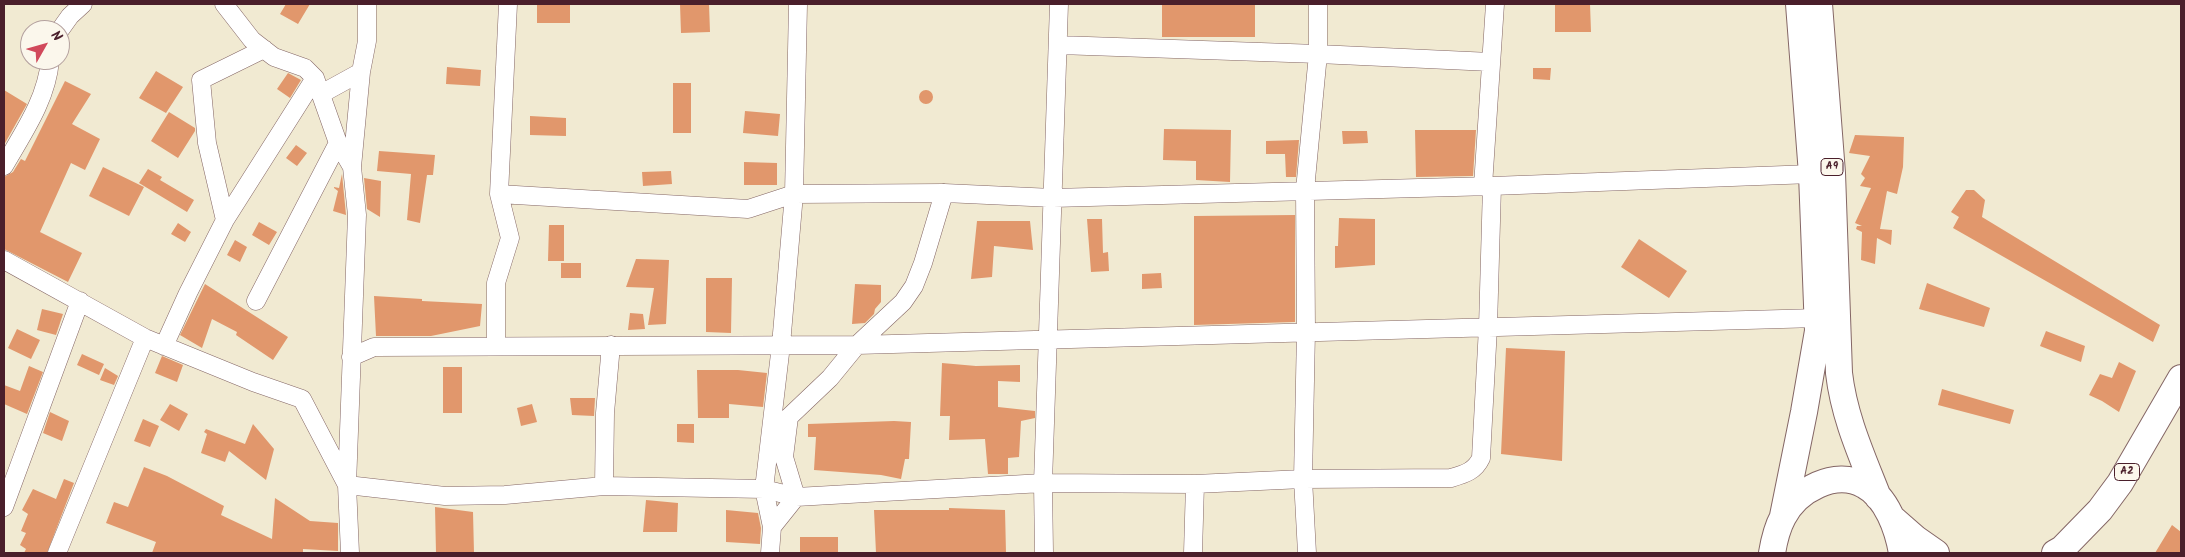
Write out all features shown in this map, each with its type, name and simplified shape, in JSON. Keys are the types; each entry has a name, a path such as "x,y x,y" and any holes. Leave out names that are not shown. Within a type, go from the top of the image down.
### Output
{"highway":[{"name":"A9","path":"1783,516 1818,330 1812,174 1799,4"},
{"name":"A9","path":"1819,4 1832,173 1839,373 1842,399 1853,434 1884,506"},
{"name":"A2","path":"2055,553 2062,549 2100,510 2120,483 2181,378"},
{"path":"1772,553 1774,539 1783,516 1795,501 1811,488 1830,480 1848,480 1864,485 1916,539 1936,553"},
{"path":"1884,506 1902,553"}],"street":[{"path":"67,20 84,4"},
{"path":"224,4 252,40 274,57 305,68 318,86 338,143 352,166"},
{"path":"496,346 496,283 510,238 499,194 508,4"},
{"path":"770,553 772,527 764,489 781,346 794,194 798,4"},
{"path":"1044,553 1043,484 1059,4"},
{"path":"1307,553 1303,479 1306,332 1305,190 1318,54 1318,4"},
{"path":"346,484 445,496 505,495 604,486 764,489 796,497 1043,484 1195,484 1303,479 1451,478 1467,474 1477,467 1481,458 1488,327 1488,186 1495,4"},
{"path":"350,553 346,484 357,215 352,166 361,72 367,41 362,6"},
{"path":"1059,45 1492,62"},
{"path":"225,220 207,143 201,80 264,49"},
{"path":"4,166 42,96 49,78 49,70"},
{"path":"164,346 225,220 318,86 361,72"},
{"path":"256,301 338,143"},
{"path":"499,194 748,209 794,194 944,193 1054,198 1488,186 1812,174"},
{"path":"796,497 784,457 789,417 830,378 856,345 903,302 914,286 923,263 944,193"},
{"path":"4,260 144,338 253,382 302,399 346,484"},
{"path":"4,507 80,301"},
{"path":"351,357 374,347 856,345 1049,338 1818,318"},
{"path":"352,334 374,347"},
{"path":"57,553 144,338"},
{"path":"604,486 605,413 611,345"},
{"path":"1193,553 1195,484"},
{"path":"772,527 796,497"}],"building":[{"path":"286,4 310,4 298,24 280,14"},
{"path":"537,4 570,4 570,23 537,23"},
{"path":"680,4 709,4 710,32 681,33"},
{"path":"1162,4 1255,4 1255,37 1162,37"},
{"path":"1555,4 1590,4 1591,32 1555,32"},
{"path":"447,67 481,70 480,86 446,84"},
{"path":"1533,68 1551,68 1550,80 1533,79"},
{"path":"156,71 183,87 166,113 139,98"},
{"path":"288,73 301,80 290,98 277,89"},
{"path":"65,81 91,94 72,124 100,139 85,170 71,163 40,232 82,253 68,282 4,249 4,177 13,172 21,159 25,161"},
{"path":"673,83 691,83 691,133 673,133"},
{"path":"4,90 27,104 4,145"},
{"path":"926,90 931,92 933,97 931,102 926,104 921,102 919,97 921,92"},
{"path":"745,111 780,114 778,136 743,133"},
{"path":"169,112 195,128 178,158 151,141"},
{"path":"530,116 566,118 566,136 530,135"},
{"path":"1164,129 1231,130 1230,182 1196,180 1196,161 1163,160"},
{"path":"1415,130 1476,130 1473,176 1416,177"},
{"path":"1342,131 1367,131 1368,143 1343,144"},
{"path":"1855,135 1904,137 1903,167 1897,194 1887,191 1880,229 1892,230 1891,245 1877,238 1875,264 1861,260 1862,232 1856,229 1857,226 1862,226 1855,223 1871,188 1860,186 1865,178 1861,174 1870,156 1849,153"},
{"path":"1299,140 1296,177 1286,177 1285,154 1266,154 1266,141"},
{"path":"296,145 307,153 297,166 286,158"},
{"path":"379,151 435,155 433,175 427,175 420,223 407,220 411,174 377,171"},
{"path":"744,162 777,163 777,185 744,185"},
{"path":"103,167 144,187 129,216 89,196"},
{"path":"148,169 162,177 160,180 194,200 187,212 139,183"},
{"path":"671,171 672,184 643,186 642,172"},
{"path":"342,174 346,215 333,211 338,191 334,187 339,188"},
{"path":"364,178 381,181 380,217 367,209"},
{"path":"1966,190 1974,190 1985,200 1982,217 2160,325 2153,342 1953,228 1959,217 1951,212"},
{"path":"1295,215 1295,322 1194,325 1194,216"},
{"path":"1339,218 1375,219 1375,265 1335,268 1335,246 1338,246"},
{"path":"1087,219 1102,219 1103,253 1108,252 1109,271 1091,272"},
{"path":"977,221 1030,221 1033,250 994,246 992,277 971,279"},
{"path":"259,222 277,232 269,245 252,235"},
{"path":"178,223 191,232 185,242 171,234"},
{"path":"549,225 564,225 564,261 548,261"},
{"path":"1639,239 1687,271 1669,298 1621,267"},
{"path":"235,240 247,247 240,262 227,255"},
{"path":"636,259 669,260 666,324 648,325 654,288 626,287"},
{"path":"561,263 581,263 581,278 561,278"},
{"path":"1161,273 1162,288 1142,289 1142,274"},
{"path":"706,278 732,278 731,333 706,332"},
{"path":"1927,283 1990,308 1984,327 1919,309"},
{"path":"205,284 288,337 273,360 236,335 237,332 212,319 202,348 180,335"},
{"path":"855,284 881,285 881,302 875,309 874,314 865,323 852,324"},
{"path":"374,296 482,304 480,326 431,336 376,336"},
{"path":"42,309 63,314 56,335 37,330"},
{"path":"630,313 643,314 645,329 628,330"},
{"path":"17,329 40,340 31,359 8,348"},
{"path":"2046,331 2085,346 2081,362 2040,346"},
{"path":"1506,348 1565,351 1562,461 1501,454"},
{"path":"82,354 104,364 99,375 77,365"},
{"path":"162,356 183,365 177,382 155,373"},
{"path":"2119,362 2136,371 2119,412 2089,395 2100,374 2112,378"},
{"path":"942,363 976,366 1020,365 1020,382 998,381 998,407 1035,411 1035,418 1021,421 1019,457 1008,458 1008,474 988,474 985,439 949,440 950,416 940,416"},
{"path":"29,366 43,372 27,414 4,404 4,385 20,391"},
{"path":"443,367 462,367 462,413 443,413"},
{"path":"105,368 118,376 114,385 100,380"},
{"path":"697,370 738,370 767,373 763,407 729,404 729,418 698,418"},
{"path":"1942,389 2014,410 2010,424 1938,405"},
{"path":"570,398 595,398 594,416 572,415"},
{"path":"170,404 188,414 179,431 160,420"},
{"path":"532,404 537,422 521,426 517,408"},
{"path":"50,412 69,421 62,441 43,433"},
{"path":"143,419 159,426 150,447 134,441"},
{"path":"911,422 909,459 905,459 901,479 881,475 814,470 816,437 808,437 808,424"},
{"path":"253,424 274,449 266,480 229,451 225,462 201,453 207,434 204,432 206,429 245,444"},
{"path":"677,424 694,424 694,443 677,442"},
{"path":"144,467 167,476 224,506 221,515 272,539 275,498 310,521 338,523 338,551 303,549 303,553 152,553 156,542 106,523 114,502 128,507"},
{"path":"64,479 74,483 47,553 24,553 26,549 20,545 26,533 21,531 28,514 22,510 33,489 56,499"},
{"path":"646,500 678,503 677,532 643,532"},
{"path":"435,507 473,512 474,553 436,553"},
{"path":"949,508 1005,510 1006,553 876,553 874,510 949,510"},
{"path":"726,510 758,513 761,528 760,544 726,542"},
{"path":"2172,525 2181,532 2181,553 2155,553"},
{"path":"800,537 838,537 838,553 800,553"}]}
